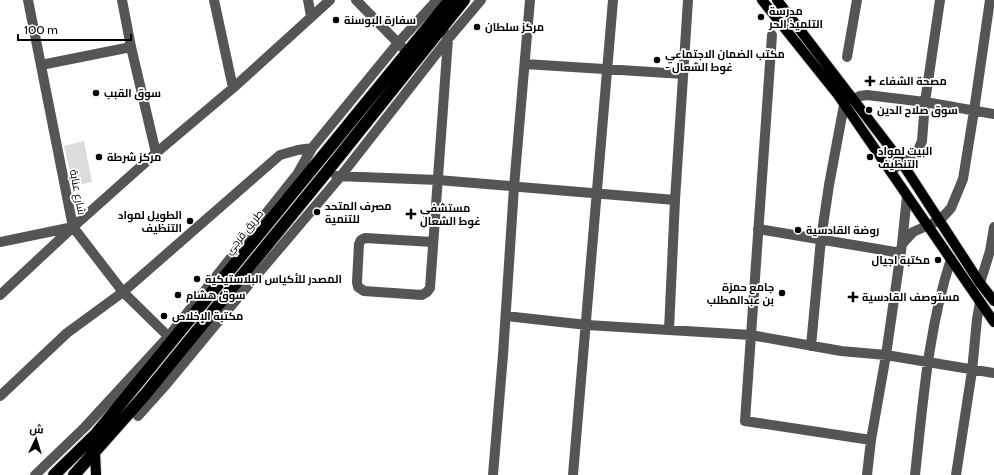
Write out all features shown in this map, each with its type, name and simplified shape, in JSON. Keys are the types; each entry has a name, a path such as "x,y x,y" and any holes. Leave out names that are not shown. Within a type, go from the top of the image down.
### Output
{"highway":[{"name":"طريق قرجي","path":"54,475 96,434 403,47 450,0"},
{"path":"74,475 144,396 182,350 464,0"}],"main road":[{"path":"762,0 829,83 994,322"},
{"path":"777,0 902,163 980,283 994,301"},
{"path":"95,452 96,475"}],"street":[{"name":"شارع عنابة","path":"28,0 73,227 123,292 182,350"},
{"path":"122,0 131,47 156,153"},
{"path":"214,0 233,88"},
{"path":"308,0 311,16"},
{"path":"0,295 73,227 156,153 233,88 330,0"},
{"path":"356,0 403,47"},
{"path":"35,475 85,428 170,339 298,174 312,148 403,47 437,0"},
{"path":"138,416 164,387 340,176 448,39 481,0"},
{"path":"493,475 506,316 514,187 530,0"},
{"path":"573,475 587,325 596,193 613,0"},
{"path":"669,330 688,0"},
{"path":"848,57 857,0"},
{"path":"890,171 916,154 922,141 925,102 940,0"},
{"path":"902,248 912,232 940,220 951,208 963,179 990,0"},
{"path":"433,242 365,238 361,240 359,244 358,287 364,291 422,295 430,288 448,39 444,26"},
{"path":"772,35 745,421 871,440"},
{"path":"41,65 131,47"},
{"path":"525,64 683,74"},
{"path":"854,99 860,96 867,96 925,102 994,114"},
{"path":"811,346 821,239 829,185 844,105"},
{"path":"0,396 67,333 123,292 280,155 312,148"},
{"path":"325,174 340,176 438,180 676,200"},
{"path":"867,475 871,440 886,355 902,248 907,196"},
{"path":"0,242 73,227"},
{"path":"980,283 990,251 994,227"},
{"path":"758,229 821,239 902,248"},
{"path":"915,475 927,362 944,278 951,259"},
{"path":"956,475 972,371 980,302"},
{"path":"506,316 587,325 751,335 841,351 886,355 994,374"}],"shaded area":[{"path":"84,141 92,182 73,186 64,146"}],"place":[{"name":"مدرسة التلميذ الحر","path":"761,17"},
{"name":"سفارة البوسنة","path":"336,20"},
{"name":"مركز سلطان","path":"477,27"},
{"name":"مكتب الضمان الاجتماعي - غوط الشعال","path":"657,60"},
{"name":"مصحة الشفاء","path":"870,81"},
{"name":"سوق القبب","path":"96,93"},
{"name":"سوق صلاح الدين","path":"869,110"},
{"name":"مركز شرطة","path":"99,157"},
{"name":"البيت لمواد التنظيف","path":"870,157"},
{"name":"مصرف المتحد للتنمية","path":"317,212"},
{"name":"مستشفي غوط الشعال","path":"411,214"},
{"name":"الطويل لمواد التنظيف","path":"190,221"},
{"name":"روضة القادسية","path":"798,230"},
{"name":"مكتبة اجيال","path":"938,260"},
{"name":"المصدر للأكياس البلاستيكية","path":"197,279"},
{"name":"جامع حمزة بن عبدالمطلب","path":"782,293"},
{"name":"سوق هشام","path":"178,295"},
{"name":"مستوصف القادسية","path":"853,297"},
{"name":"مكتبة الإخلاص","path":"164,316"}]}
